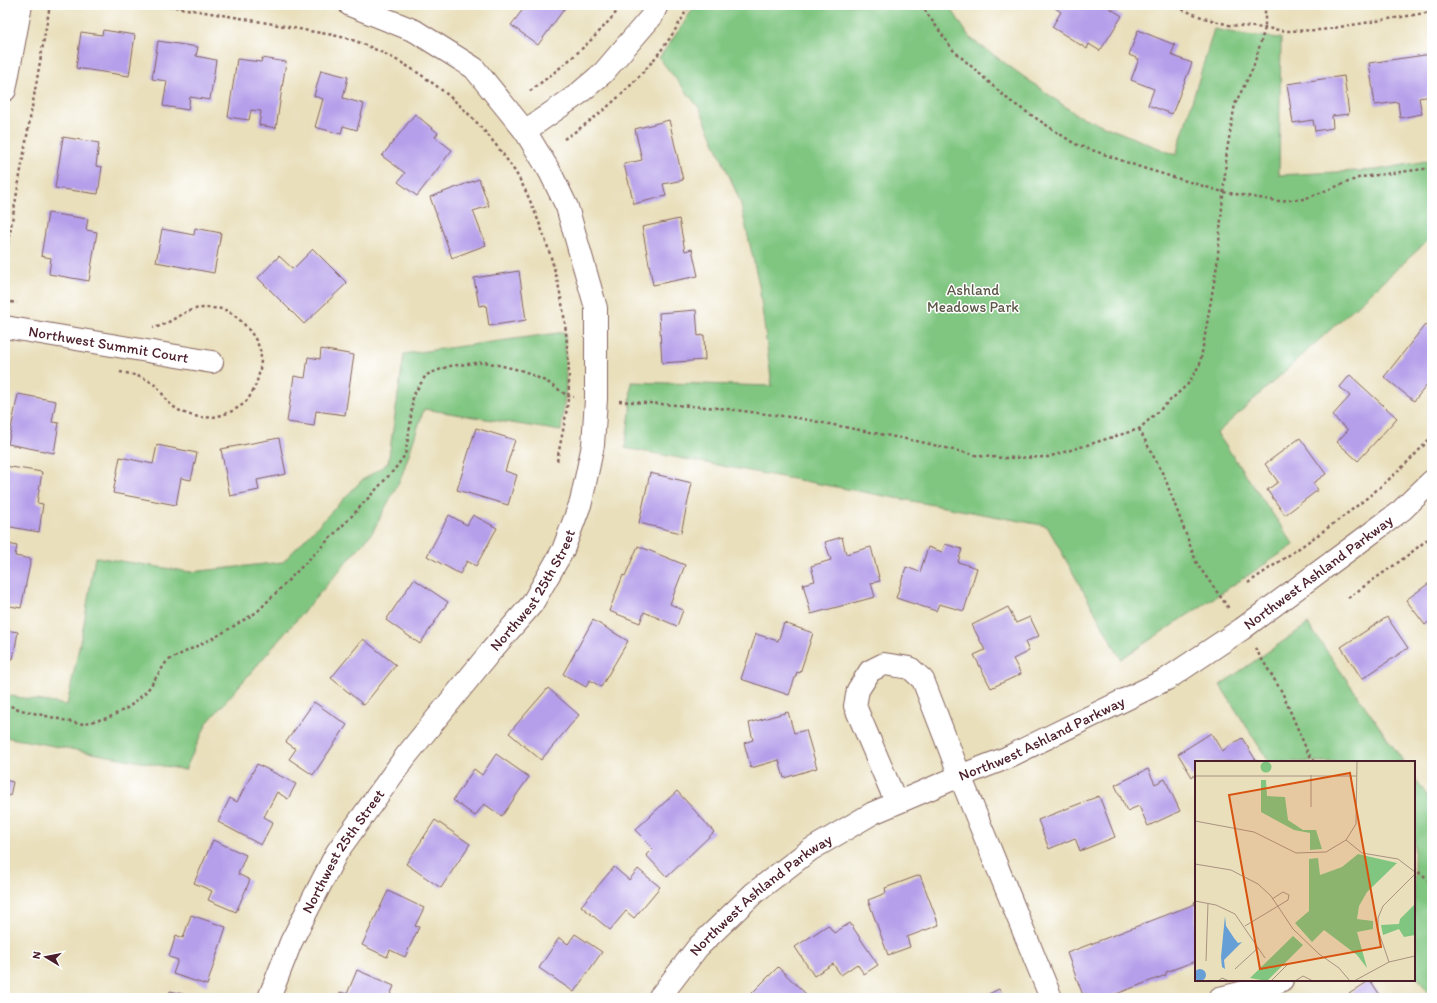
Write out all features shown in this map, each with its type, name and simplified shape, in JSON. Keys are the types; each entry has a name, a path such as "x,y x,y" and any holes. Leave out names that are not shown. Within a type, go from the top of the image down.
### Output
{"street":[{"path":"5,90 21,5"},
{"name":"Northwest 25th Street","path":"269,998 291,942 337,852 406,756 491,651 532,604 563,550 581,502 593,445 596,399 596,308 567,208 550,172 525,131 474,68 415,31 350,5"},
{"path":"525,131 577,95 603,73 652,16 657,5"},
{"name":"Northwest Summit Court","path":"5,327 212,362"},
{"name":"Northwest Ashland Parkway","path":"659,998 698,947 754,893 810,850 873,813 896,802 1004,759 1167,679 1242,629 1402,510 1432,481"},
{"path":"896,802 855,706 858,690 870,671 884,664 910,668 923,680 960,776 1051,998"},
{"path":"1220,998 1276,988"}],"path":[{"path":"5,261 50,5"},
{"path":"163,5 280,25 357,41 398,61 427,78 448,94 480,125 515,171 524,188 545,238 552,260 565,318 569,380 568,396 557,461"},
{"path":"530,91 570,61 604,27 622,5"},
{"path":"921,5 953,50 1010,101 1053,131 1075,144 1103,155 1223,192 1277,201 1304,199 1361,177 1432,168"},
{"path":"1171,5 1204,18 1229,25 1265,28 1287,32 1321,30 1432,12"},
{"path":"5,704 21,710 80,724 108,718 130,707 147,691 167,661 219,635 257,612 349,520 394,470 405,455 410,428 413,396 426,375 449,366 485,362 524,371 549,383 568,396 719,408 798,418 921,442 979,456 1003,458 1048,457 1138,429 1188,384 1200,364 1217,265 1227,150 1235,104 1253,68 1265,28 1265,5"},
{"path":"1138,429 1164,478 1196,564 1223,600 1260,655 1282,692 1308,753 1314,761"},
{"path":"1248,582 1317,535 1382,485 1410,460 1432,436"},
{"path":"1348,598 1419,547 1432,535"},
{"path":"1415,869 1432,884"}],"green space":[{"name":"Ashland Meadows Park","path":"695,5 949,5 970,38 1077,115 1176,155 1214,29 1246,35 1281,38 1279,175 1376,170 1432,160 1432,237 1217,433 1294,545 1121,659 1047,526 625,448 630,412 631,382 772,386 759,285 740,201 700,109 659,58"},
{"path":"565,332 566,386 561,431 424,409 401,478 372,533 207,723 185,770 5,737 5,695 67,705 84,623 95,557 191,572 283,562 361,481 388,463 404,354"},
{"path":"1308,624 1403,761 1268,761 1220,685"},
{"path":"1415,778 1432,802 1432,998 1415,973"}],"building":[{"path":"521,5 567,5 538,45 511,25 524,8"},
{"path":"1057,5 1105,5 1122,16 1100,51 1089,44 1087,49 1052,27 1061,12 1055,8"},
{"path":"103,30 135,35 129,76 76,68 81,32 102,35"},
{"path":"1138,30 1175,45 1171,55 1192,63 1172,114 1148,105 1154,89 1131,80 1139,59 1129,55"},
{"path":"158,41 198,47 196,56 216,60 210,100 190,97 188,110 163,106 167,81 152,79"},
{"path":"1432,54 1432,96 1419,98 1422,114 1400,118 1398,102 1375,105 1369,63"},
{"path":"262,58 286,62 276,128 259,125 261,111 251,110 249,120 228,117 237,59 261,62"},
{"path":"321,70 348,77 343,98 364,104 357,130 343,126 341,134 315,127 323,99 314,96"},
{"path":"1344,76 1349,114 1332,116 1333,128 1315,131 1313,120 1293,123 1287,84"},
{"path":"415,114 438,133 435,137 452,150 417,196 398,182 405,173 382,156"},
{"path":"669,120 683,180 663,184 666,196 634,204 624,164 642,160 635,129"},
{"path":"63,137 99,143 96,166 102,167 98,194 55,188"},
{"path":"479,179 489,206 473,211 486,245 452,258 430,197"},
{"path":"48,213 88,219 86,230 97,232 89,281 49,274 51,258 41,256"},
{"path":"679,219 685,251 692,249 698,276 653,285 642,227"},
{"path":"195,228 221,233 214,273 156,262 162,229 194,235"},
{"path":"313,249 347,283 304,324 258,278 279,256 293,269"},
{"path":"519,271 526,320 489,326 486,305 479,306 474,278"},
{"path":"696,310 698,336 704,335 705,360 662,363 659,313"},
{"path":"1425,325 1432,330 1432,379 1414,401 1384,377"},
{"path":"321,349 354,355 345,415 316,411 314,426 287,422 294,376 305,378 308,357 320,359"},
{"path":"1350,375 1397,418 1358,461 1337,442 1348,430 1332,416 1350,396 1340,387"},
{"path":"18,394 56,401 52,422 59,423 54,453 8,444"},
{"path":"476,428 515,440 505,471 517,475 508,505 457,490"},
{"path":"279,438 286,474 257,480 259,490 230,496 221,449"},
{"path":"1300,438 1326,474 1313,483 1318,490 1285,515 1267,490 1278,482 1265,464"},
{"path":"157,445 197,453 191,480 181,478 176,505 113,493 120,457 153,464"},
{"path":"5,466 42,472 37,503 43,504 39,532 5,526"},
{"path":"650,473 692,483 681,533 639,523"},
{"path":"449,515 467,525 473,515 497,528 476,566 467,561 460,574 427,556"},
{"path":"842,537 846,554 871,547 880,581 871,583 875,597 811,614 803,584 815,581 811,566 831,560 825,542"},
{"path":"5,543 17,546 15,556 31,559 21,608 5,605"},
{"path":"945,544 962,549 958,562 977,568 964,611 939,604 936,611 896,598 906,567 920,572 928,547 942,552"},
{"path":"638,546 685,565 670,604 683,610 677,626 644,612 640,623 609,611 623,575 625,576"},
{"path":"414,579 448,602 420,644 386,620"},
{"path":"1432,581 1432,619 1425,625 1406,600"},
{"path":"1008,607 1016,623 1030,617 1039,636 1025,642 1029,651 1013,659 1021,674 991,688 974,655 985,650 972,625"},
{"path":"1387,617 1408,648 1362,679 1341,647"},
{"path":"593,620 628,641 601,687 590,680 586,687 563,674"},
{"path":"784,623 813,633 800,673 797,672 789,695 741,679 756,634 778,641"},
{"path":"5,630 18,632 13,659 7,658 6,668"},
{"path":"363,639 396,665 364,705 331,678"},
{"path":"548,688 579,715 541,760 509,733"},
{"path":"314,702 347,725 313,775 289,759 296,749 286,742"},
{"path":"788,712 794,733 806,730 817,768 784,778 779,760 751,768 744,743 753,740 749,723"},
{"path":"1211,733 1222,751 1242,738 1256,761 1195,761 1195,775 1192,777 1178,754"},
{"path":"496,754 529,777 502,816 484,804 475,816 453,800 474,769 482,775"},
{"path":"257,764 296,784 288,799 277,792 264,817 273,822 261,845 218,822 230,798 237,802"},
{"path":"1148,769 1155,784 1165,779 1180,811 1148,826 1139,806 1127,811 1115,785"},
{"path":"5,780 13,782 10,796 5,795"},
{"path":"677,791 714,832 667,877 646,855 653,848 635,830"},
{"path":"1099,796 1115,837 1080,851 1075,838 1049,849 1038,820"},
{"path":"435,820 470,844 441,888 406,864"},
{"path":"213,840 246,855 238,874 250,880 236,912 208,900 212,891 194,883"},
{"path":"614,867 629,880 638,869 660,887 634,918 626,911 610,930 581,906"},
{"path":"920,875 939,925 907,937 910,947 888,955 868,900 886,893 885,888"},
{"path":"388,891 424,908 415,926 419,927 405,957 390,950 387,957 362,945"},
{"path":"1195,904 1195,961 1166,972 1166,975 1111,996 1112,998 1084,998 1067,953"},
{"path":"191,915 226,927 207,985 173,974 178,960 169,957 176,935 183,938"},
{"path":"850,923 878,965 864,974 857,964 841,975 833,964 814,976 795,947 828,925 834,933"},
{"path":"575,934 602,952 574,992 539,968 559,938 568,944"},
{"path":"778,967 806,994 802,998 756,998 752,993"},
{"path":"357,970 394,986 389,998 338,998 340,992 347,994"},
{"path":"1371,981 1382,998 1343,998"},
{"path":"999,989 1004,998 980,998"},
{"path":"170,991 196,997 196,998 168,998"}]}
